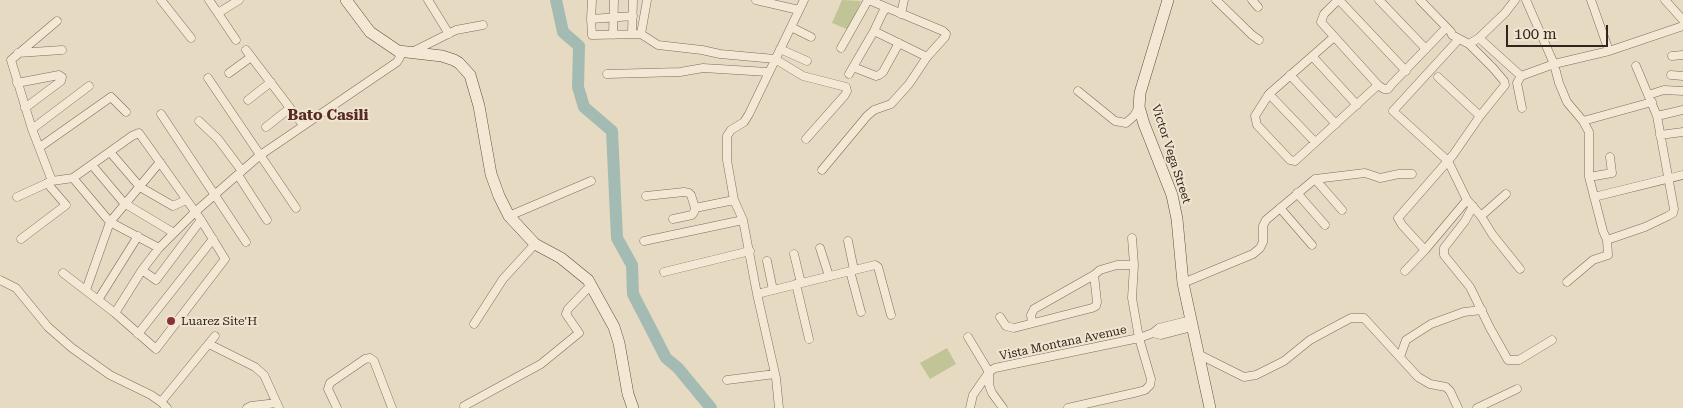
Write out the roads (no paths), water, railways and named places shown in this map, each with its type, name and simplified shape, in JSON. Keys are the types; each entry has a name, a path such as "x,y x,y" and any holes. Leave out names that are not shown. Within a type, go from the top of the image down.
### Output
{"street":[{"path":"161,0 191,38"},
{"path":"209,0 236,40"},
{"path":"218,13 239,0"},
{"path":"346,0 370,32 398,51 454,60 460,63 470,76 479,106 492,174 499,196 509,216 535,244 575,268 588,280 614,327 619,343 628,394 633,408"},
{"path":"428,0 449,34"},
{"path":"592,0 592,34 641,34 658,45 720,54 775,59 803,76 846,86 845,95 806,139"},
{"path":"613,35 614,0"},
{"path":"632,33 633,0"},
{"path":"641,34 647,0"},
{"path":"756,0 799,10"},
{"path":"779,408 775,374 757,294 750,251 743,220 734,200 727,160 727,136 744,122 804,0"},
{"path":"822,170 867,116 874,110 891,104 909,84 946,34 943,31 868,0 841,48"},
{"path":"901,14 904,0"},
{"name":"Victor Vega Street","path":"1168,0 1140,93 1140,107 1144,124 1172,195 1177,219 1183,283 1210,408"},
{"path":"1216,0 1259,40"},
{"path":"1252,0 1258,7"},
{"path":"1406,71 1338,0 1324,14 1321,22 1378,85 1384,89 1388,89 1406,71 1426,49 1453,34"},
{"path":"1379,0 1426,49"},
{"path":"1420,0 1453,34 1469,44 1505,82 1504,87 1480,116 1453,155 1398,218 1402,226 1426,250"},
{"path":"1469,44 1479,38 1505,13 1515,0"},
{"path":"1526,0 1554,64 1567,102 1589,132 1589,177 1603,231 1608,240 1608,255 1593,260 1567,282"},
{"path":"1592,0 1609,51"},
{"path":"1665,0 1683,20"},
{"path":"887,8 851,71 879,75 883,72 899,43"},
{"path":"591,19 633,16"},
{"path":"22,239 66,205 50,182 10,60 57,21"},
{"path":"412,52 456,30 483,25"},
{"path":"1522,108 1517,83 1521,76 1554,64 1609,51 1683,26"},
{"path":"791,27 811,36"},
{"path":"874,31 928,57"},
{"path":"1453,34 1393,111 1448,160 1470,203 1520,269"},
{"path":"1334,37 1269,94 1255,118 1257,125 1293,161 1378,85"},
{"path":"1479,38 1521,76"},
{"path":"780,49 807,61"},
{"path":"18,54 62,50"},
{"path":"115,313 142,270 159,248 195,212 260,156 396,62 400,57 398,51"},
{"path":"229,73 249,53 304,125"},
{"path":"1672,56 1683,55"},
{"path":"1312,57 1357,105"},
{"path":"1608,240 1646,227 1672,214 1674,208 1657,116 1636,66"},
{"path":"607,74 680,72 703,68 768,72"},
{"path":"17,83 59,75 62,77 61,81 25,108"},
{"path":"1290,75 1336,124"},
{"path":"1670,75 1683,76"},
{"path":"1438,77 1480,116"},
{"path":"208,78 296,208"},
{"path":"248,100 271,82"},
{"path":"32,129 89,86"},
{"path":"1648,94 1664,90 1683,91"},
{"path":"1078,91 1116,121 1126,123 1140,107"},
{"path":"1269,94 1315,142"},
{"path":"40,147 112,97 126,112"},
{"path":"1582,121 1652,102"},
{"path":"266,127 290,108"},
{"path":"1657,116 1683,110"},
{"path":"161,114 246,242"},
{"path":"199,121 218,140 240,173 267,220"},
{"path":"1660,135 1683,132"},
{"path":"17,197 50,182 73,178 135,133 139,133 201,220 225,259 156,349 115,313 63,274"},
{"path":"110,152 140,187 173,206 186,200"},
{"path":"1589,177 1612,173 1610,157"},
{"path":"86,290 110,222 160,162"},
{"path":"92,165 124,203 174,232"},
{"path":"1183,283 1254,254 1263,242 1263,226 1266,220 1315,179 1365,173 1380,178 1399,174 1412,174"},
{"path":"1594,197 1683,177"},
{"path":"73,178 110,222 159,248"},
{"path":"1315,179 1342,210"},
{"path":"509,216 591,181"},
{"path":"646,196 684,192 691,195 695,208 692,214 673,219"},
{"path":"1297,193 1325,225"},
{"path":"1481,216 1506,194"},
{"path":"695,208 734,200"},
{"path":"1404,271 1470,203"},
{"path":"1470,203 1443,251 1444,255 1470,288 1508,360 1518,360 1552,340"},
{"path":"1280,208 1312,245"},
{"path":"142,270 156,280 201,220"},
{"path":"644,241 743,220"},
{"path":"98,300 138,236"},
{"path":"1068,408 1138,392 1145,390 1150,385 1151,379 1139,338 1132,298 1134,265 1132,238"},
{"path":"138,334 213,239"},
{"path":"848,241 861,312"},
{"path":"474,324 502,279 535,244"},
{"path":"820,248 828,276"},
{"path":"664,272 750,251"},
{"path":"794,254 810,338"},
{"path":"766,261 773,290"},
{"path":"757,294 873,265 878,267 891,315"},
{"path":"1032,323 1031,315 1034,309 1100,270 1117,265 1134,265"},
{"path":"1000,317 1003,322 1014,328 1096,306 1094,275"},
{"path":"0,280 16,288 48,327 72,348 110,375 130,383 164,405 215,336"},
{"path":"464,406 541,364 579,333 566,314 568,309 591,285"},
{"path":"1400,357 1406,340 1431,324 1464,312 1482,310"},
{"path":"1198,354 1244,377 1256,375 1284,361 1310,340 1351,318 1364,318 1424,381 1446,388 1453,396 1458,408"},
{"name":"Vista Montana Avenue","path":"970,408 973,395 989,372 1002,366 1153,334 1161,335 1191,324"},
{"path":"968,338 989,372 989,385 992,393 1003,408"},
{"path":"209,344 255,367 264,374 278,405 251,406 247,408"},
{"path":"337,408 328,389 330,383 365,359 373,359 392,408"},
{"path":"726,380 775,374"},
{"path":"1477,408 1517,389"}],"waterway":[{"path":"556,0 563,32 579,46 578,87 584,107 612,131 617,238 632,265 633,294 666,358 678,368 711,408"}],"place":[{"name":"Luarez Site'H","path":"171,321"}],"district":[{"name":"Bato Casili","path":"328,116"}]}
